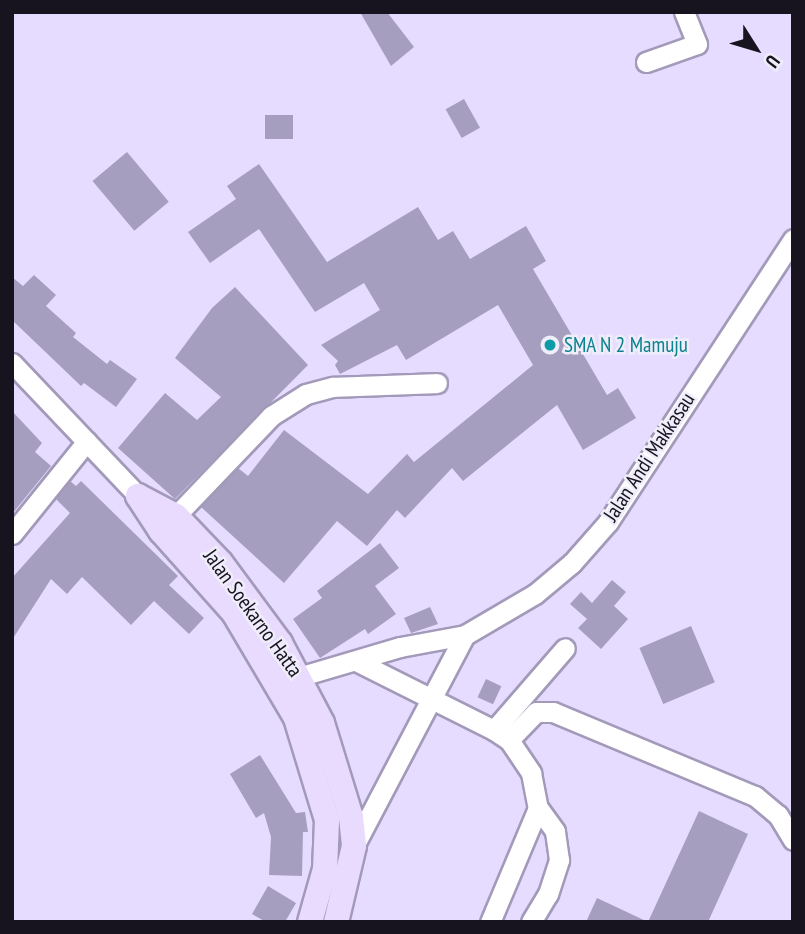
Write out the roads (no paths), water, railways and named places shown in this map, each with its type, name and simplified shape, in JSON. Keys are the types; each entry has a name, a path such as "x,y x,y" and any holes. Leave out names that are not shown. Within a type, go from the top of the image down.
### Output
{"main road":[{"name":"Jalan Soekarno Hatta","path":"138,496 242,590 289,680 322,723 345,793 354,846 336,922"},
{"name":"Jalan Soekarno Hatta","path":"289,680 327,820 326,869 310,922"}],"street":[{"path":"646,62 697,44 684,12"},
{"name":"Jalan Andi Makkasau","path":"465,635 535,594 608,522 793,239"},
{"name":"Jalan Soekarno Hatta","path":"12,363 138,496"},
{"path":"169,524 271,416 306,394 333,387 437,383"},
{"path":"12,534 87,441"},
{"path":"289,680 400,647 465,635"},
{"path":"354,846 465,635"},
{"path":"501,735 565,648"},
{"path":"356,661 501,735 531,773 538,807 555,831 559,860 548,894 531,922"},
{"path":"501,735 536,712 553,712 755,796 778,815 793,840"},
{"path":"490,922 538,807"}],"place":[{"name":"SMA N 2 Mamuju","path":"550,345"}]}
